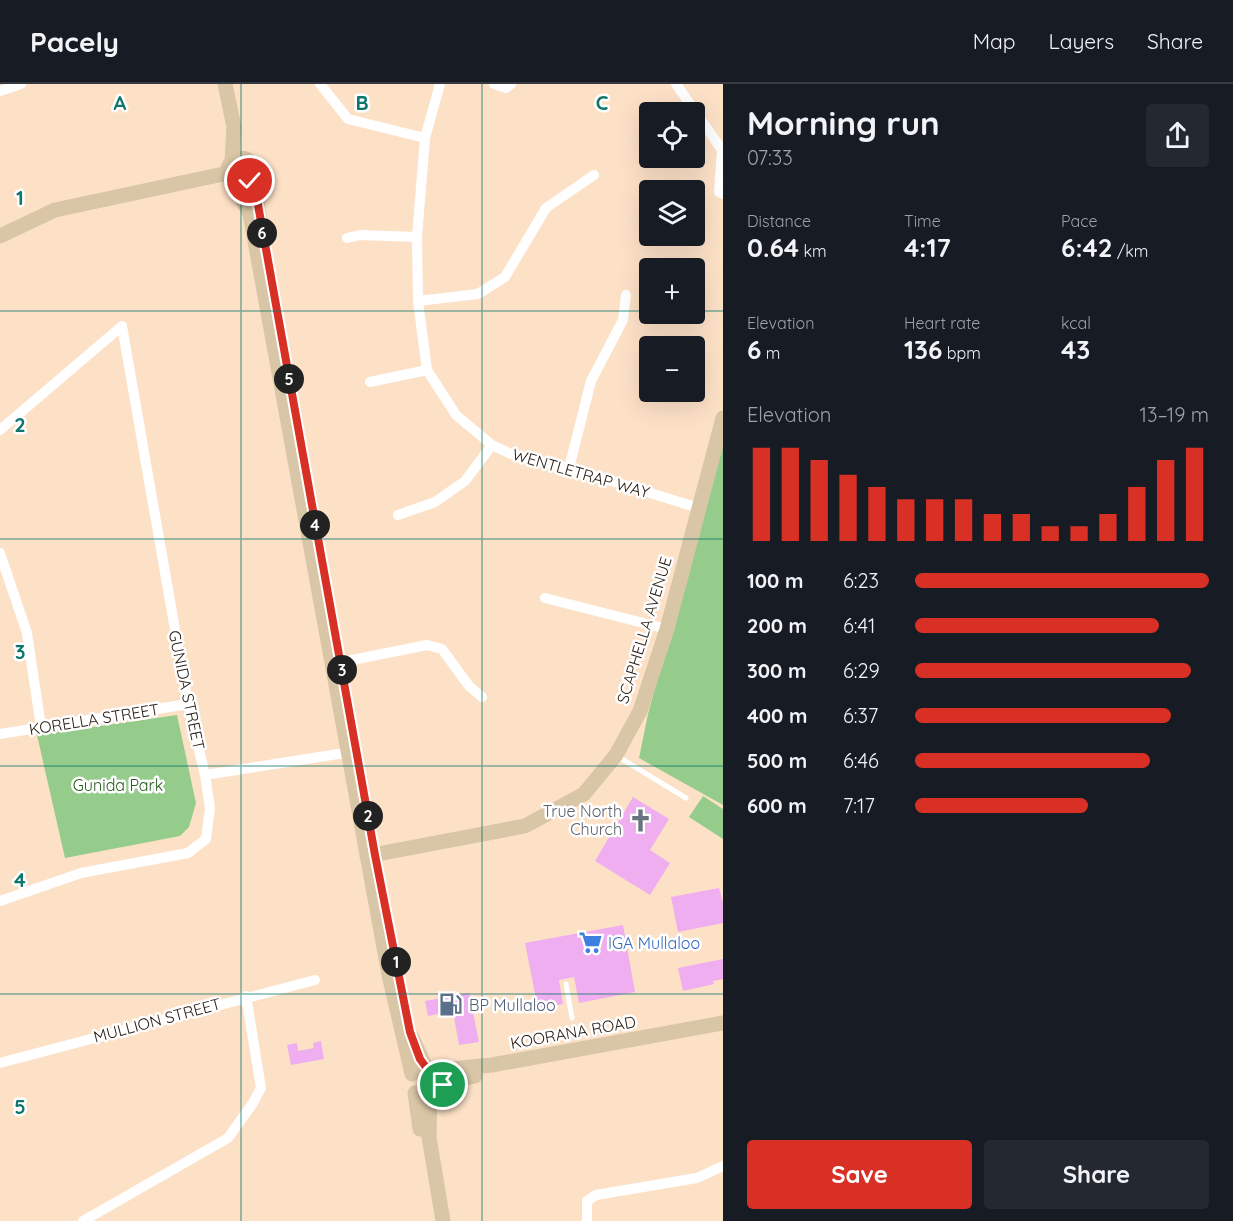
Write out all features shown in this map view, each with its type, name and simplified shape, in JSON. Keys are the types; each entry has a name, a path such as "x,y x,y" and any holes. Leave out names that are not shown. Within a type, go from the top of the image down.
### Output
{"main road":[{"path":"225,84 234,127 231,172 250,214 337,664"},
{"path":"234,84 248,159 254,167 253,177 371,856 410,1032 423,1072 435,1082 426,1092 433,1221"},
{"path":"231,172 238,158 248,159"},
{"path":"231,172 245,184 253,177"},
{"path":"0,236 55,210 231,172"},
{"name":"SCAPHELLA AVENUE","path":"371,856 525,826 584,794 616,755 640,711 667,629 723,420"},
{"name":"KOORANA ROAD","path":"423,1072 492,1065 723,1023"},
{"name":"KOORANA ROAD","path":"426,1092 460,1079 723,1033"},
{"path":"423,1072 409,1084 426,1092"},
{"path":"426,1092 429,1137 443,1221"}],"street":[{"path":"0,92 21,84"},
{"path":"320,84 348,119 425,138"},
{"name":"WENTLETRAP WAY","path":"440,84 425,138 417,237 418,301 427,370 456,416 492,445 511,454 569,468 699,508"},
{"path":"494,84 506,88 511,84"},
{"path":"676,84 722,150 719,192 723,194"},
{"path":"418,301 478,294 505,277 546,208 594,175"},
{"path":"347,238 360,235 417,237"},
{"path":"569,468 591,381 623,320 626,295"},
{"name":"GUNIDA STREET","path":"0,430 122,326 188,704 205,775 210,808 206,839 188,853 81,873 0,901"},
{"path":"370,382 427,370"},
{"path":"398,515 435,502 465,481 492,445"},
{"path":"0,553 27,633 41,727"},
{"path":"545,598 667,629"},
{"path":"337,664 427,645 442,649 469,686 482,697"},
{"name":"KORELLA STREET","path":"0,734 188,704"},
{"path":"205,775 352,751"},
{"name":"MULLION STREET","path":"0,1063 246,996 315,980"},
{"path":"83,1221 228,1138 261,1088 246,996"},
{"path":"586,1221 587,1201 596,1195 697,1178 723,1166"}],"lane":[{"path":"616,755 686,798"},
{"path":"566,984 572,1018"}],"green space":[{"path":"723,436 723,805 639,758 648,714"},
{"name":"Gunida Park","path":"177,715 196,803 189,827 180,836 65,858 37,735"},
{"path":"703,796 723,809 723,839 689,817"}],"building":[{"path":"633,797 669,819 650,850 670,863 650,895 595,861"},
{"path":"719,888 723,902 723,923 678,932 671,897"},
{"path":"623,925 635,992 579,1003 574,977 559,980 563,1004 538,1009 525,943"},
{"path":"723,959 723,979 713,981 714,984 683,991 678,968"},
{"path":"469,993 479,1042 459,1045 453,1011 428,1016 425,1001"},
{"path":"321,1041 324,1059 291,1065 287,1045 297,1043 298,1051 314,1048 313,1043"}],"place":[{"name":"True North Church","path":"640,820"},
{"name":"IGA Mullaloo","path":"590,943"},
{"name":"BP Mullaloo","path":"451,1005"}],"route":[{"path":"250,181 253,177 375,855 410,1032 420,1059 434,1078 432,1090 443,1085"}]}
